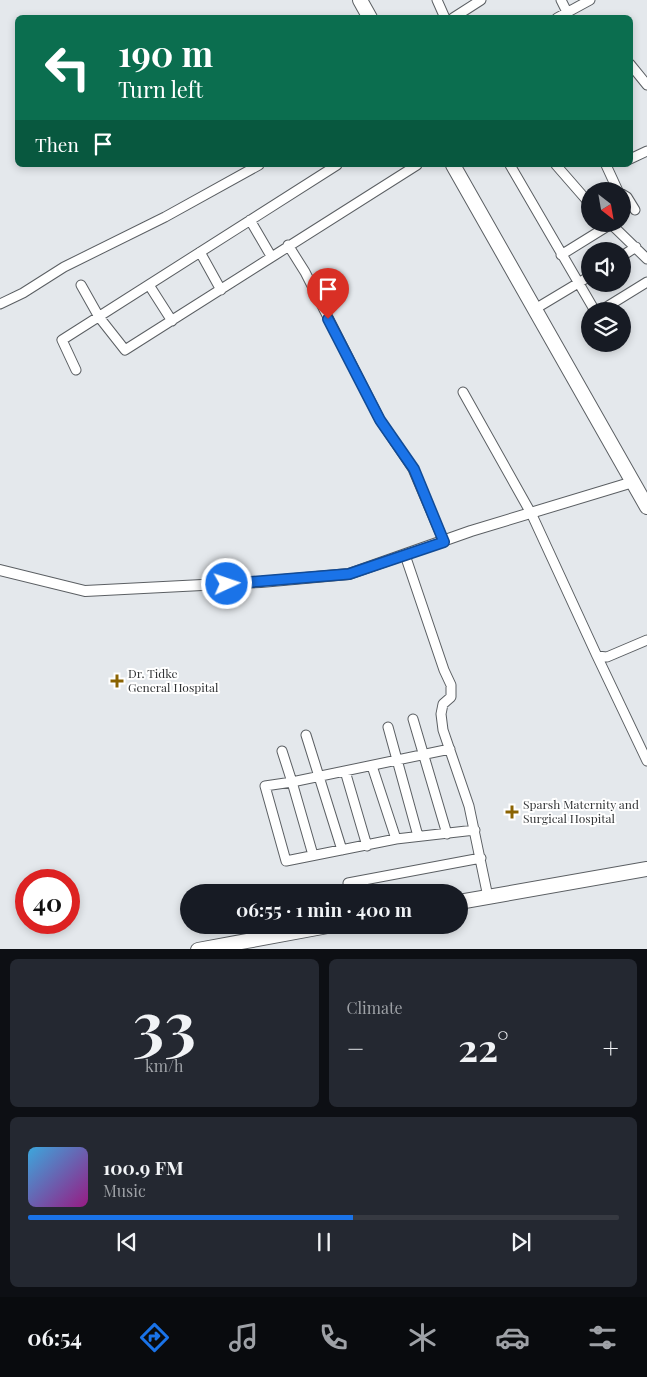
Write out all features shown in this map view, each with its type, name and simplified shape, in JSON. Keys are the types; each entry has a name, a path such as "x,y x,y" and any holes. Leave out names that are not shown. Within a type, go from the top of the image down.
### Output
{"main road":[{"path":"360,0 368,15"},
{"path":"455,167 535,309 640,488 647,506"},
{"path":"468,900 647,869"},
{"path":"203,949 284,934"}],"street":[{"path":"437,0 444,15"},
{"path":"458,15 481,0"},
{"path":"561,0 569,15 590,0"},
{"path":"633,68 647,85"},
{"path":"633,157 647,152"},
{"path":"0,304 23,293 64,267 166,217 255,167"},
{"path":"76,370 62,340 334,167"},
{"path":"81,285 99,317 125,350 222,290 270,256 414,167"},
{"path":"511,167 589,302"},
{"path":"558,167 581,194"},
{"path":"610,167 613,182"},
{"path":"631,204 635,210"},
{"path":"250,220 270,256"},
{"path":"561,255 598,232"},
{"path":"620,232 647,259"},
{"path":"288,245 304,272 380,420 414,469 444,542"},
{"path":"631,250 636,247"},
{"path":"200,252 222,290"},
{"path":"535,309 581,282"},
{"path":"615,302 647,282"},
{"path":"149,285 172,321"},
{"path":"463,392 532,515 647,761"},
{"path":"0,570 85,590 261,582 349,574 471,531 640,488"},
{"path":"405,555 451,685 451,696 443,704 441,714 450,749 469,806 488,897"},
{"path":"597,656 607,658 647,640"},
{"path":"413,719 447,834"},
{"path":"388,727 418,836"},
{"path":"306,735 342,850"},
{"path":"450,749 425,756 265,786 286,861 418,836 475,830"},
{"path":"282,751 313,855"},
{"path":"372,766 396,840"},
{"path":"345,771 367,846"},
{"path":"348,883 480,858"}],"place":[{"name":"Dr. Tidke General Hospital","path":"117,681"},
{"name":"Sparsh Maternity and Surgical Hospital","path":"512,812"}],"route":[{"path":"227,584 349,574 444,542 432,517 414,469 380,420 328,319"}]}
